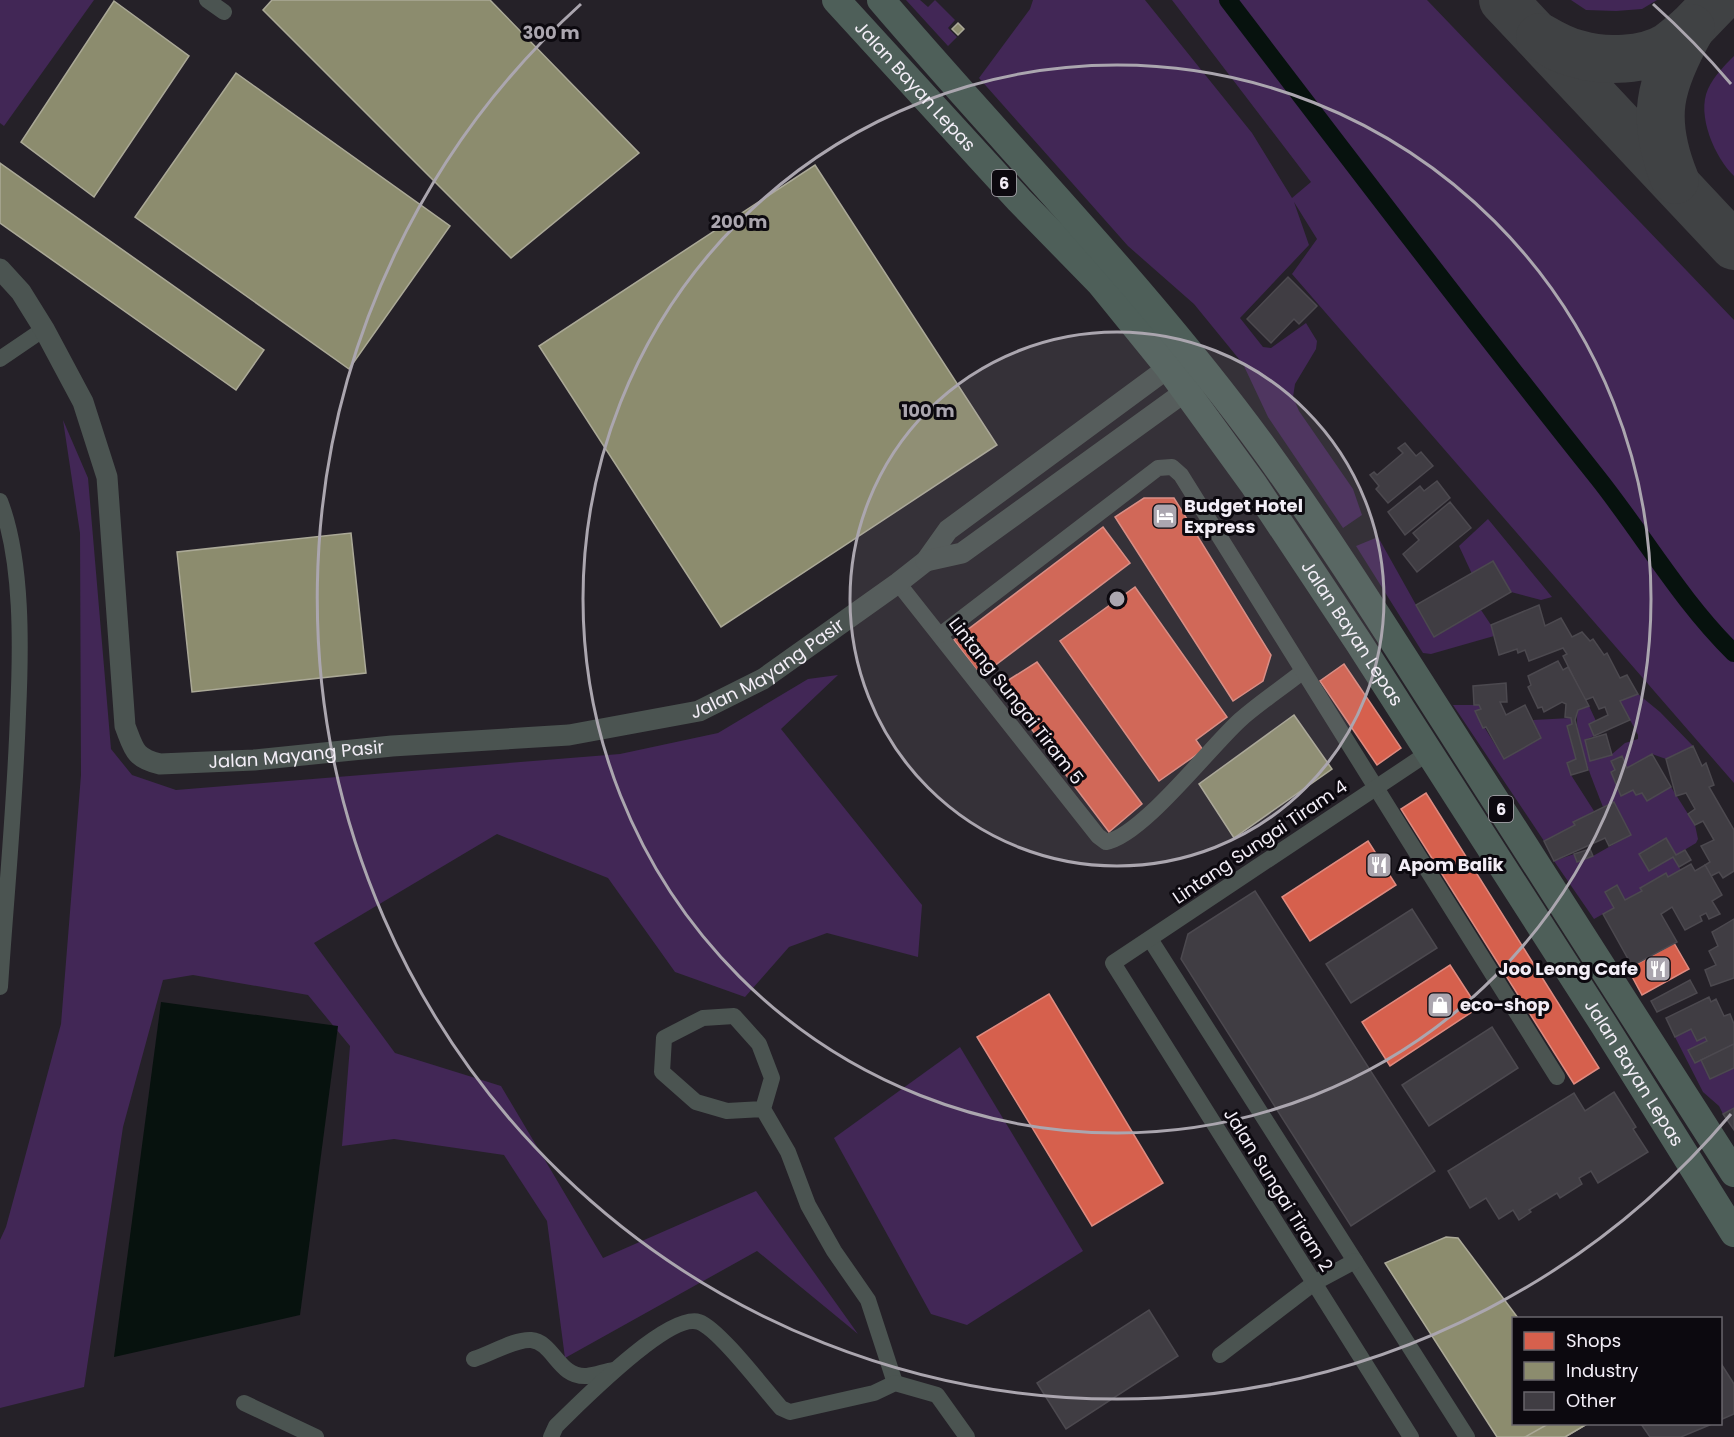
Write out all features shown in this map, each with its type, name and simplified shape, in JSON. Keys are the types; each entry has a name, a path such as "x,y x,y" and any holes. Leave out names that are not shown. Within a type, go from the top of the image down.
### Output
{"highway":[{"name":"Jalan Bayan Lepas","path":"836,0 1019,200 1179,359"},
{"name":"Jalan Bayan Lepas","path":"881,0 1125,276 1196,384 1254,485 1359,643 1734,1233"},
{"path":"1125,276 1190,331 1231,384 1263,448"},
{"name":"Jalan Bayan Lepas","path":"1196,384 1263,448 1384,626 1734,1173"}],"street":[{"path":"207,0 224,12"},
{"name":"Jalan Mayang Pasir","path":"0,269 21,292 45,329 83,402 107,477 125,726 134,750 145,761 160,764 254,760 392,746 569,735 699,711 763,679 898,583 926,561 948,530 1179,359"},
{"path":"0,359 45,329"},
{"name":"Jalan Mayang Pasir","path":"926,561 962,553 1196,384"},
{"path":"940,635 1158,468 1172,467 1181,476 1557,1077"},
{"path":"0,501 8,521 17,586 21,651 16,774 0,987"},
{"name":"Lintang Sungai Tiram 5","path":"898,583 1098,836 1106,842 1117,840 1155,809 1240,720 1302,672"},
{"name":"Lintang Sungai Tiram 4","path":"1113,963 1428,753"},
{"path":"1150,939 1467,1437"},
{"name":"Jalan Sungai Tiram 2","path":"1113,963 1411,1437"},
{"path":"763,1109 727,1111 696,1102 662,1072 664,1038 702,1018 735,1016 759,1044 772,1078 763,1109 788,1152 808,1205 834,1251 868,1300 894,1383"},
{"path":"1220,1355 1314,1283 1355,1261"},
{"path":"551,1437 556,1426 615,1370 665,1330 679,1324 697,1321 714,1331 781,1408 790,1412 874,1393 894,1383 937,1395 967,1437"},
{"path":"474,1359 522,1341 533,1340 543,1343 563,1368 573,1373 585,1376 615,1370"},
{"path":"244,1403 316,1437"}],"shaded area":[{"path":"0,0 94,0 4,126 0,123"},
{"path":"906,0 920,0 928,7 935,0 955,20 948,28 957,37 948,46"},
{"path":"1033,0 1145,0 1252,133 1292,198 1311,182 1172,0 1427,0 1734,320 1734,783 1292,274 1317,239 1294,202 1309,245 1240,318 1263,347 1271,348 1306,323 1317,341 1316,349 1295,384 1293,397 1299,411 1353,489 1362,515 1343,528 1268,417 1243,364 1194,304 1128,246 979,78 1030,9"},
{"path":"1571,0 1657,0 1642,9 1616,11 1586,10"},
{"path":"1734,56 1734,176 1714,147 1709,136 1704,111 1710,84"},
{"path":"63,420 88,478 111,749 132,775 176,790 620,754 718,733 808,679 838,675 781,729 922,905 918,957 827,933 789,947 745,997 675,972 608,878 497,834 314,943 395,1053 501,1086 603,1258 756,1191 858,1334 757,1251 565,1358 547,1221 504,1155 394,1139 342,1146 350,1046 308,995 193,975 163,980 123,1127 84,1387 0,1408 0,1240 6,1227 61,1024 81,775 80,533"},
{"path":"1488,519 1552,597 1541,600 1511,592 1493,561 1472,574 1459,546"},
{"path":"1378,537 1434,637 1481,610 1491,625 1494,636 1431,654 1423,653 1356,546"},
{"path":"1638,694 1660,712 1693,746 1666,759 1652,754 1627,768 1622,756 1612,761 1621,796 1633,790 1642,793 1647,800 1671,787 1695,825 1698,839 1696,843 1676,855 1666,838 1640,853 1673,857 1681,870 1668,877 1665,874 1625,900 1616,885 1605,892 1614,908 1594,919 1554,861 1574,854 1577,862 1593,856 1630,835 1614,802 1603,807 1581,745 1578,732 1578,710 1589,706 1596,721 1589,724 1594,736 1585,740 1590,761 1611,755 1625,743 1638,739 1620,701"},
{"path":"1453,705 1479,705 1481,709 1475,712 1504,759 1541,738 1533,720 1571,718 1572,724 1567,727 1576,759 1567,763 1571,775 1594,811 1574,822 1575,825 1544,841"},
{"path":"161,1002 338,1026 300,1315 114,1357"},
{"path":"1691,1029 1697,1041 1705,1037 1707,1041 1689,1050 1695,1063 1701,1060 1710,1079 1734,1068 1734,1108 1723,1114 1719,1106 1703,1092 1675,1037"},
{"path":"960,1047 1083,1251 967,1325 931,1314 834,1138"}],"building: Shops":[{"path":"1144,498 1174,498 1271,655 1263,681 1233,701 1115,517"},
{"path":"1103,527 1130,563 981,676 954,640"},
{"path":"1135,587 1227,717 1196,740 1203,750 1159,781 1060,641"},
{"path":"1037,662 1142,804 1109,832 999,686"},
{"path":"1344,664 1401,748 1377,765 1320,681"},
{"path":"1426,793 1599,1068 1574,1084 1401,809"},
{"path":"1368,841 1396,885 1310,941 1282,897"},
{"name":"Joo Leong Cafe","path":"1674,943 1689,969 1642,995 1628,969"},
{"path":"1450,965 1478,1008 1390,1066 1362,1022"},
{"path":"1049,994 1163,1183 1092,1226 977,1037"}],"building: Industry":[{"path":"272,0 490,0 639,153 511,258 263,10"},
{"path":"114,1 189,56 94,197 21,142"},
{"path":"958,23 964,29 958,35 952,29"},
{"path":"236,73 450,226 349,369 135,217"},
{"path":"0,163 264,350 236,390 0,223"},
{"path":"815,165 997,445 721,627 539,346"},
{"path":"351,533 366,673 192,692 177,552"},
{"path":"1294,715 1332,769 1234,838 1199,784"},
{"path":"1446,1237 1458,1238 1517,1317 1512,1317 1512,1425 1585,1425 1565,1437 1497,1437 1385,1263"},
{"path":"1546,1425 1585,1425 1565,1437 1525,1437"}],"building: Other":[{"path":"1288,277 1317,306 1299,324 1294,319 1271,343 1247,319"},
{"path":"1405,443 1416,456 1421,452 1433,466 1388,503 1376,489 1379,486 1370,475 1374,472 1377,475 1403,453 1398,448"},
{"path":"1437,481 1450,498 1405,535 1388,512 1420,486 1424,491"},
{"path":"1450,502 1471,528 1417,572 1403,554 1419,540 1413,533"},
{"path":"1493,561 1511,592 1434,637 1416,605"},
{"path":"1539,605 1545,626 1561,618 1572,637 1582,632 1590,641 1593,639 1604,655 1607,653 1620,678 1627,675 1638,694 1620,701 1630,720 1594,736 1589,724 1608,715 1605,707 1599,709 1593,697 1585,700 1563,656 1567,654 1563,648 1529,661 1525,650 1518,653 1517,649 1499,655 1491,625"},
{"path":"1558,661 1563,670 1568,667 1589,706 1578,710 1575,720 1588,770 1571,775 1567,763 1576,759 1567,726 1572,724 1571,718 1565,717 1566,704 1562,702 1544,712 1542,707 1538,708 1528,687 1531,685 1528,676"},
{"path":"1506,683 1507,702 1500,702 1506,715 1525,705 1541,738 1504,759 1486,727 1483,728 1475,711 1481,709 1479,705 1474,705 1473,686"},
{"path":"1606,734 1612,755 1590,761 1585,740"},
{"path":"1693,746 1702,766 1706,763 1714,785 1709,787 1734,830 1734,871 1723,878 1719,872 1711,876 1705,865 1710,862 1701,846 1714,840 1703,821 1695,825 1688,814 1695,809 1686,793 1676,796 1666,759"},
{"path":"1652,754 1671,787 1647,801 1642,793 1636,795 1633,790 1621,796 1611,772 1615,770 1611,761 1622,756 1627,768"},
{"path":"1614,802 1631,835 1609,846 1605,838 1554,861 1544,841 1575,825 1573,822"},
{"path":"1666,838 1676,855 1685,850 1691,860 1679,867 1673,857 1649,871 1639,854"},
{"path":"1590,849 1593,856 1577,862 1574,854"},
{"path":"1691,864 1695,871 1705,865 1722,895 1712,901 1720,914 1709,919 1706,913 1700,916 1702,921 1685,930 1672,907 1661,914 1677,942 1632,966 1603,914 1614,908 1605,892 1617,885 1625,900 1642,891 1640,888 1666,873 1668,877"},
{"path":"1255,891 1435,1171 1351,1226 1181,959 1188,934"},
{"path":"1412,909 1437,948 1351,1003 1326,964"},
{"path":"1734,919 1734,978 1711,986 1705,970 1716,965 1709,951 1718,946 1712,932"},
{"path":"1690,980 1697,993 1657,1012 1651,1001"},
{"path":"1709,997 1711,1002 1716,999 1724,1016 1730,1014 1734,1024 1734,1044 1695,1063 1688,1050 1707,1041 1705,1037 1697,1041 1691,1029 1675,1037 1666,1018"},
{"path":"1492,1027 1518,1068 1429,1126 1402,1085"},
{"path":"1734,1044 1734,1068 1710,1079 1701,1060"},
{"path":"1614,1092 1636,1127 1633,1129 1648,1152 1598,1183 1591,1171 1579,1178 1582,1184 1560,1198 1557,1193 1529,1210 1531,1212 1519,1220 1513,1210 1499,1219 1486,1198 1470,1208 1448,1171 1574,1093 1585,1111"},
{"path":"1734,1108 1734,1130 1723,1114"},
{"path":"1149,1310 1178,1356 1066,1429 1037,1383"},
{"path":"1722,1365 1734,1384 1734,1414 1722,1419"},
{"path":"1642,1425 1710,1425 1681,1437 1650,1437"}],"waterway":[{"path":"1228,0 1615,500 1697,612 1734,653"}],"taxiway":[{"path":"1503,0 1734,246"},
{"path":"1691,28 1718,0"},
{"path":"1540,37 1558,47 1588,57 1624,59 1659,51 1691,28 1671,67 1662,102 1662,138 1675,180"}],"place":[{"name":"Budget Hotel Express","path":"1165,516"},
{"name":"Apom Balik","path":"1379,865"},
{"name":"Joo Leong Cafe","path":"1658,969"},
{"name":"eco-shop","path":"1440,1005"}]}
